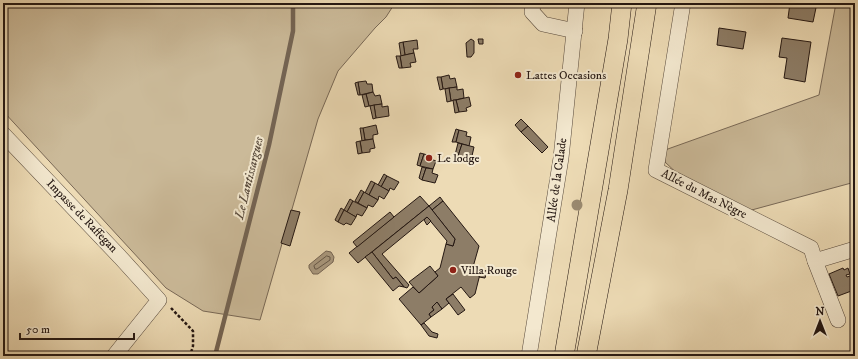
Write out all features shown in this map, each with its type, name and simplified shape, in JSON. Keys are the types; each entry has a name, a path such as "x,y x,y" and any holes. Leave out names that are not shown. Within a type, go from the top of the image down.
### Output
{"main road":[{"path":"564,356 618,39 622,3"},
{"path":"586,356 618,190 647,3"}],"street":[{"path":"533,3 532,12 543,24 575,31"},
{"name":"Allée de la Calade","path":"529,356 561,158 577,3"},
{"name":"Allée du Mas Nègre","path":"683,3 656,170 811,248 838,320"},
{"name":"Impasse de Raffegan","path":"3,134 159,300"},
{"path":"815,262 855,249"},
{"path":"114,356 159,300"}],"path":[{"path":"159,300 166,303 193,331 193,346 190,356"}],"shaded area":[{"path":"3,3 395,3 386,17 338,71 318,119 260,320 203,311 166,288 3,111"},
{"path":"836,3 855,3 855,182 748,211 682,178 665,162 665,150 819,95"}],"water":[{"path":"326,251 331,252 334,257 333,262 318,274 313,274 309,268 309,265"}],"building":[{"path":"463,3 476,3 475,6"},
{"path":"484,3 510,3 509,7"},
{"path":"790,3 817,3 813,22 788,18"},
{"path":"719,28 746,32 743,49 717,45"},
{"path":"782,38 811,42 805,82 784,78 787,58 779,57"},
{"path":"471,39 474,41 474,53 471,57 467,57 466,43"},
{"path":"478,39 483,39 483,44 479,44"},
{"path":"417,40 418,49 413,49 414,53 405,55 403,42"},
{"path":"403,42 405,55 401,56 399,43"},
{"path":"414,53 416,62 410,63 411,67 402,68 400,56"},
{"path":"396,56 400,56 402,68 399,68"},
{"path":"449,75 450,79 455,78 457,87 443,89 441,77"},
{"path":"437,77 441,77 443,89 440,90"},
{"path":"366,81 367,84 372,84 373,92 360,95 358,82"},
{"path":"358,82 360,95 358,95 355,83"},
{"path":"457,87 457,90 463,89 464,98 451,101 449,88"},
{"path":"449,88 451,101 447,102 445,89"},
{"path":"373,92 375,96 380,95 382,104 369,106 366,94"},
{"path":"366,94 369,106 365,107 362,95"},
{"path":"469,97 471,106 466,108 467,111 459,112 456,100"},
{"path":"453,100 456,100 459,112 455,113"},
{"path":"382,104 382,107 388,106 389,116 376,118 374,105"},
{"path":"374,105 376,118 373,119 370,106"},
{"path":"521,119 528,126 521,132 515,125"},
{"path":"376,125 378,134 373,135 373,139 365,140 363,128"},
{"path":"528,126 548,147 542,153 521,132"},
{"path":"360,128 363,128 365,140 362,141"},
{"path":"456,129 459,130 456,142 452,142"},
{"path":"459,130 467,132 466,136 471,137 469,146 456,142"},
{"path":"373,139 375,148 370,149 370,152 362,153 360,141"},
{"path":"360,141 362,153 358,154 356,142"},
{"path":"458,143 462,144 458,156 455,155"},
{"path":"462,144 474,147 472,156 467,154 466,158 458,156"},
{"path":"420,153 424,154 420,166 417,165"},
{"path":"424,154 431,156 431,159 436,161 433,169 420,166"},
{"path":"422,167 426,168 422,180 419,178"},
{"path":"426,168 433,169 432,173 438,175 435,183 422,180"},
{"path":"384,174 387,176 381,187 378,185"},
{"path":"387,176 399,182 394,190 390,188 389,191 381,187"},
{"path":"371,181 375,183 369,195 365,193"},
{"path":"375,183 389,191 384,199 379,196 378,200 369,195"},
{"path":"361,190 364,192 358,203 355,201"},
{"path":"364,192 378,200 373,207 368,205 367,208 358,203"},
{"path":"420,196 429,206 358,263 349,253"},
{"path":"440,197 443,201 432,210 429,206"},
{"path":"350,199 353,201 347,212 344,210"},
{"path":"353,201 367,208 362,216 357,214 356,217 347,212"},
{"path":"443,201 479,246 473,267 481,270 475,294 470,298 461,287 446,299 449,303 442,309 437,302 432,307 434,310 429,314 431,317 421,325 399,299 413,287 419,293 438,276 435,272 440,268 446,244 453,246 455,239 432,210"},
{"path":"429,206 455,239 453,246 446,244 447,241 427,217 382,254 409,285 407,288 404,287 396,277 393,279 372,252"},
{"path":"341,208 344,210 338,222 335,220"},
{"path":"291,210 300,212 290,246 281,243"},
{"path":"344,210 356,217 351,225 346,223 344,225 338,222"},
{"path":"390,212 394,217 357,247 353,242"},
{"path":"427,217 431,221 427,225 424,220"},
{"path":"372,252 393,279 396,277 404,287 399,286 393,291 365,257"},
{"path":"430,266 438,276 419,293 409,282"},
{"path":"843,268 844,270 848,268 850,274 846,275 847,277 855,274 855,293 854,290 838,296 829,274"},
{"path":"481,270 487,271 485,278 479,277"},
{"path":"453,294 465,310 458,315 446,299"},
{"path":"437,302 442,309 431,317 429,314 434,310 432,307"},
{"path":"424,323 432,332 438,334 437,338 429,336 421,325"}],"waterway":[{"name":"Le Lantissargues","path":"215,356 269,145 293,31 293,3"}],"place":[{"name":"Lattes Occasions","path":"518,75"},
{"name":"Le lodge","path":"429,158"},
{"name":"Villa Rouge","path":"453,270"}]}
